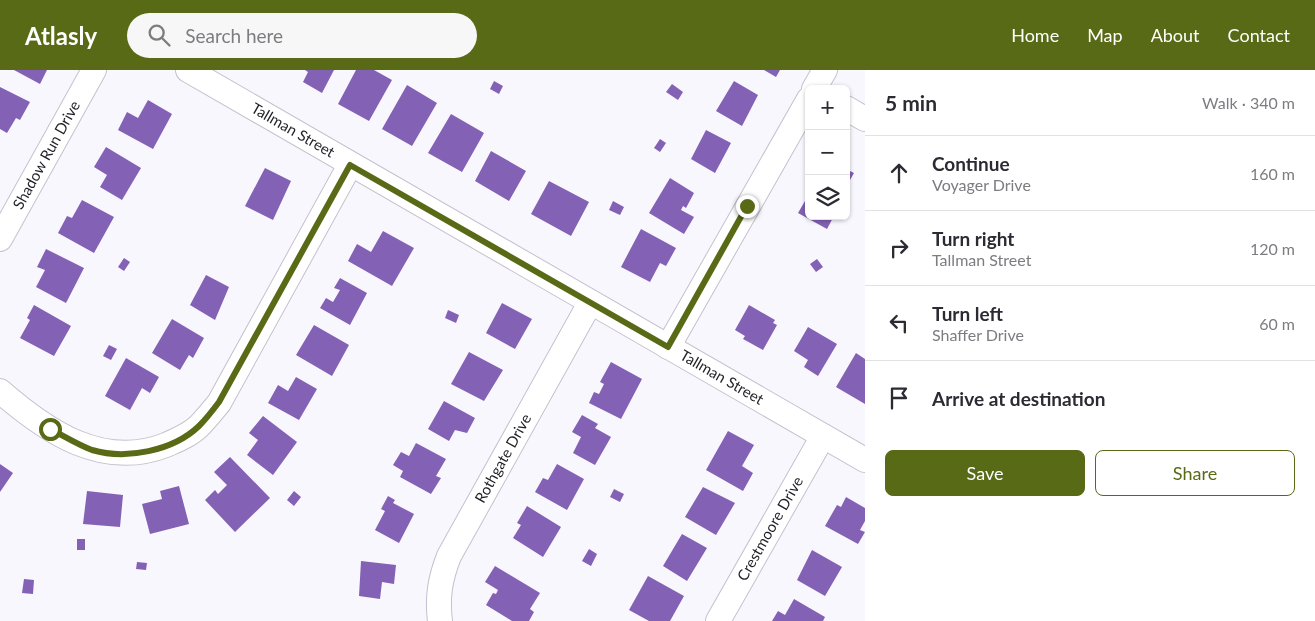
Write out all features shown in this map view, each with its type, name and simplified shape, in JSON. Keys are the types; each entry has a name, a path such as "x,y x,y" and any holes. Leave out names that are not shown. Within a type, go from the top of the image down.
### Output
{"street":[{"name":"Shadow Run Drive","path":"0,239 94,70"},
{"name":"Tallman Street","path":"188,70 865,460"},
{"path":"817,85 826,70"},
{"path":"668,347 805,106"},
{"path":"850,110 865,119"},
{"path":"0,391 31,418 50,429 92,450 113,454 137,453 157,448 179,439 198,427 219,402 350,165"},
{"name":"Rothgate Drive","path":"440,621 438,593 440,578 449,556 590,303"},
{"name":"Crestmoore Drive","path":"718,621 823,436"}],"building":[{"path":"14,70 47,70 40,84"},
{"path":"305,70 334,70 322,93 303,82 308,72"},
{"path":"356,70 374,70 392,80 369,121 338,104"},
{"path":"764,70 780,70 776,77"},
{"path":"494,81 503,86 499,94 490,89"},
{"path":"734,81 758,95 742,126 716,111"},
{"path":"672,84 683,92 678,100 666,92"},
{"path":"407,85 437,103 412,146 382,129"},
{"path":"0,87 30,102 20,120 16,118 7,133 0,129"},
{"path":"148,100 172,114 153,149 118,130 127,112 138,118"},
{"path":"451,114 484,133 462,172 428,153"},
{"path":"706,130 731,143 715,173 691,159"},
{"path":"660,139 666,143 660,152 654,148"},
{"path":"106,147 141,168 122,200 100,187 107,175 94,167"},
{"path":"491,151 526,171 509,201 475,181"},
{"path":"265,168 291,181 273,220 245,206"},
{"path":"850,171 854,173 850,180"},
{"path":"670,178 694,193 686,208 683,206 681,210 694,217 684,234 649,213"},
{"path":"549,181 589,202 571,236 531,214"},
{"path":"82,200 114,217 94,253 58,233 67,216 72,218"},
{"path":"613,201 624,207 620,215 609,210"},
{"path":"805,201 805,217 798,213"},
{"path":"811,220 832,220 827,229"},
{"path":"641,229 676,248 666,266 660,263 650,282 621,267"},
{"path":"383,231 414,248 392,286 348,261 357,244 371,252"},
{"path":"46,249 84,268 66,303 36,287 45,270 37,267"},
{"path":"124,258 130,262 124,271 118,267"},
{"path":"817,259 823,267 816,272 810,264"},
{"path":"206,275 229,287 215,320 190,305"},
{"path":"340,278 367,293 350,325 320,308 326,298 333,302 340,290 334,288"},
{"path":"502,303 532,319 515,349 486,333"},
{"path":"34,305 71,326 54,356 20,338 30,320 27,318"},
{"path":"749,305 775,320 773,323 777,325 763,350 743,339 745,336 735,330"},
{"path":"448,310 459,315 456,323 445,318"},
{"path":"172,319 204,338 193,358 189,355 180,370 152,353"},
{"path":"314,325 349,345 332,376 296,355"},
{"path":"808,327 837,344 818,376 804,367 808,360 794,351"},
{"path":"109,345 117,349 111,360 103,356"},
{"path":"469,352 503,370 484,401 451,384"},
{"path":"856,353 865,359 865,404 836,387"},
{"path":"126,358 159,377 150,393 142,388 130,410 105,396"},
{"path":"611,362 642,379 621,419 589,403 594,392 599,394 604,384 600,382"},
{"path":"296,377 317,389 299,420 268,403 278,385 288,391"},
{"path":"444,401 475,418 467,433 455,430 449,441 428,429"},
{"path":"582,415 598,424 595,428 611,437 595,465 573,453 581,437 572,432"},
{"path":"263,416 297,442 273,475 247,455 258,440 249,433"},
{"path":"728,431 754,445 742,466 753,473 743,491 706,470"},
{"path":"416,443 446,459 436,476 441,478 431,494 400,477 403,471 393,465 401,452 409,456"},
{"path":"230,457 270,498 235,532 205,500 215,490 218,494 227,485 214,472"},
{"path":"0,464 13,473 0,492"},
{"path":"557,464 584,479 567,510 535,492 543,478 548,480"},
{"path":"179,486 189,524 150,534 142,504 162,499 160,491"},
{"path":"703,487 735,503 716,535 685,517"},
{"path":"614,489 624,494 620,502 610,497"},
{"path":"87,491 123,495 120,527 83,524"},
{"path":"294,491 301,497 294,506 287,500"},
{"path":"388,496 395,500 393,503 414,514 399,543 375,530 385,511 381,509"},
{"path":"846,497 865,508 865,521 860,530 865,532 858,544 825,526 837,505 841,507"},
{"path":"527,506 561,527 543,557 513,538 521,525 517,523"},
{"path":"682,534 707,548 687,581 663,566"},
{"path":"77,539 85,539 85,550 77,550"},
{"path":"589,549 597,554 591,566 582,561"},
{"path":"812,550 842,567 825,596 797,580"},
{"path":"361,561 396,565 394,584 382,582 380,599 359,596"},
{"path":"137,562 147,563 146,570 136,569"},
{"path":"495,566 540,593 530,609 534,612 529,621 512,621 486,605 493,593 496,594 498,590 485,582"},
{"path":"648,576 684,596 670,621 649,621 629,610"},
{"path":"24,579 34,580 33,594 22,593"},
{"path":"794,599 825,617 823,621 772,621 778,611 785,615"}],"route":[{"path":"50,429 92,450 113,454 137,453 157,448 179,439 198,427 219,402 350,165 668,347 747,206"}]}
